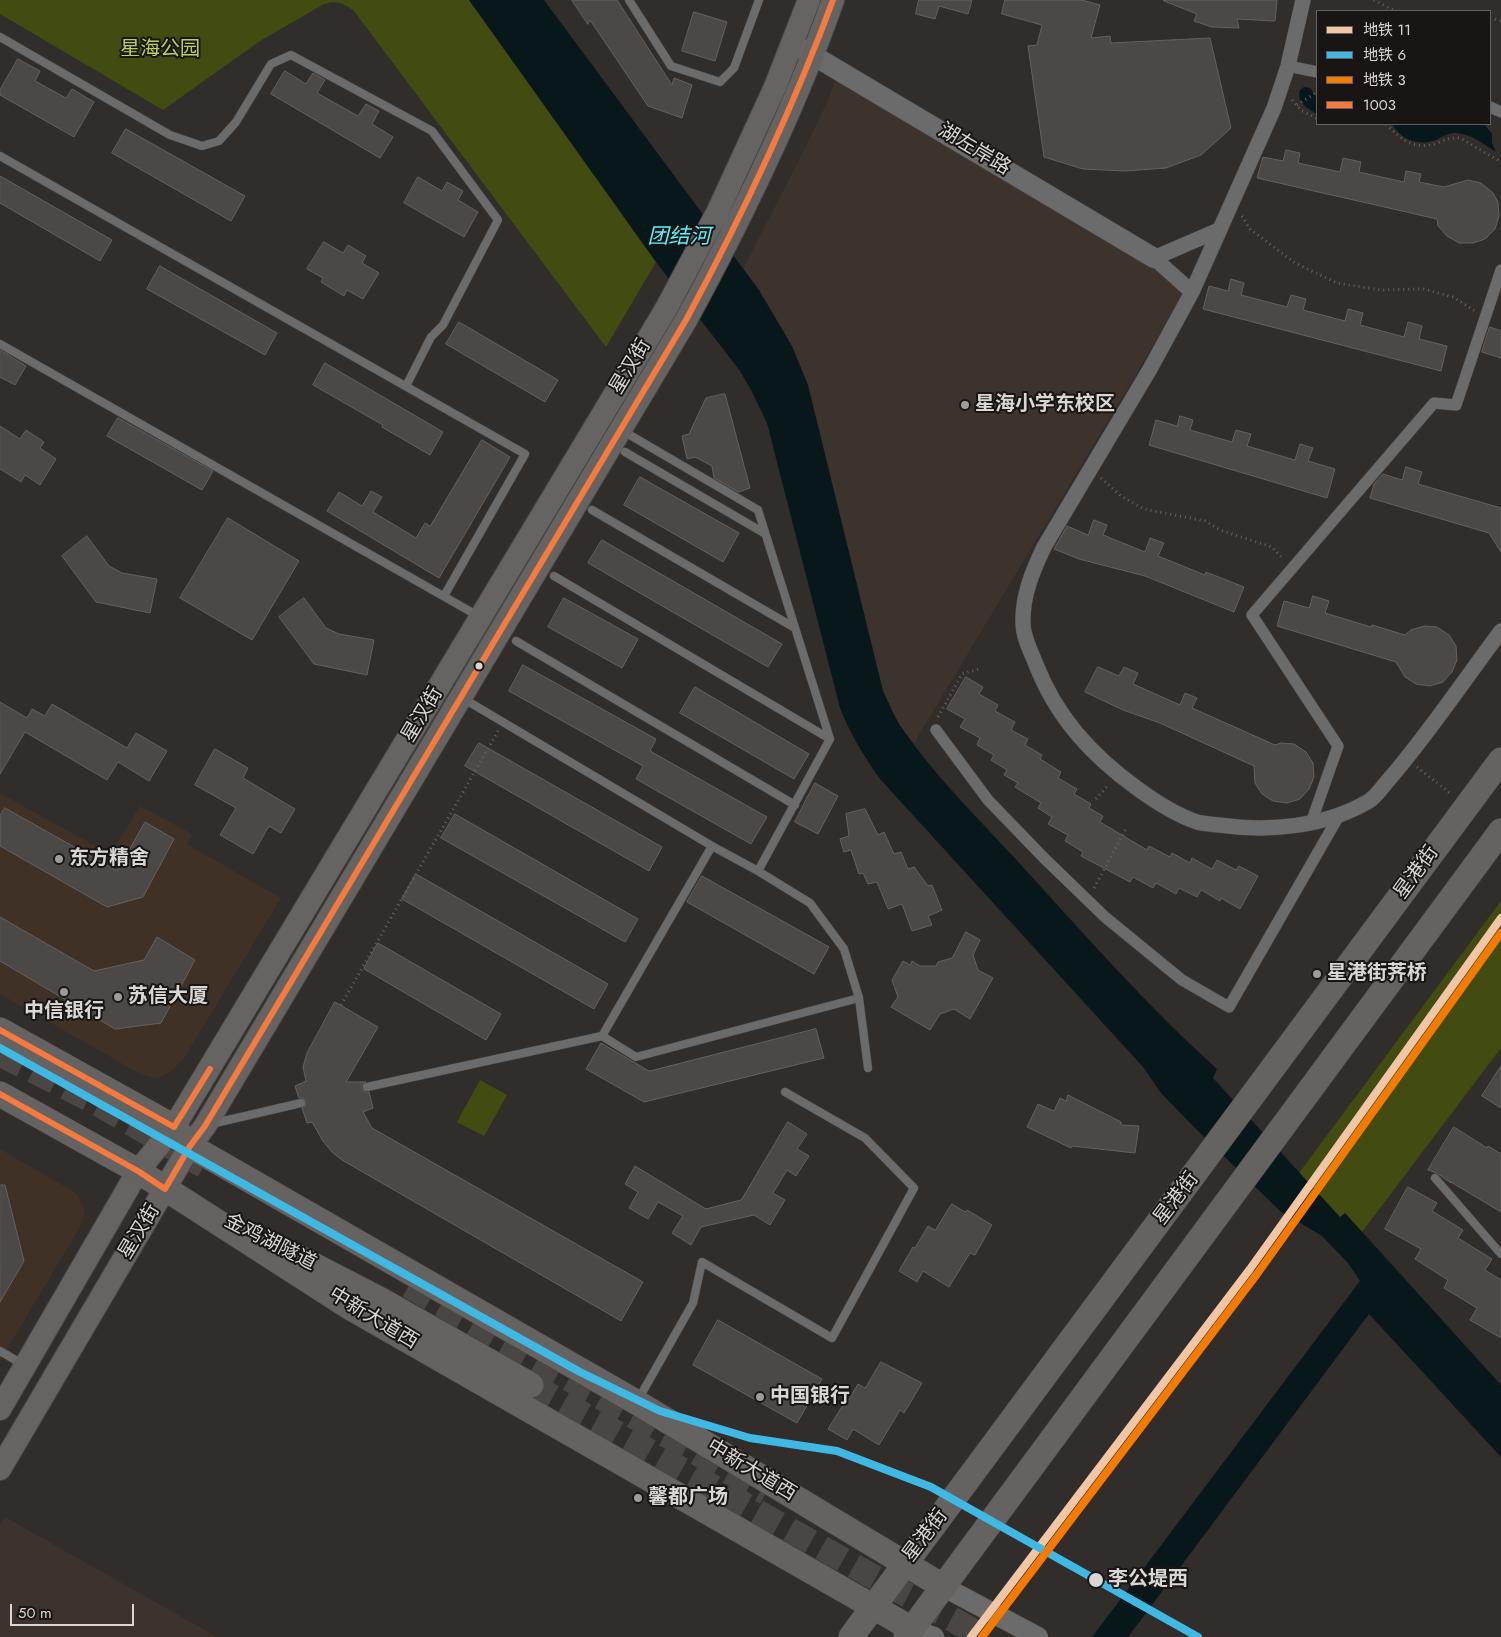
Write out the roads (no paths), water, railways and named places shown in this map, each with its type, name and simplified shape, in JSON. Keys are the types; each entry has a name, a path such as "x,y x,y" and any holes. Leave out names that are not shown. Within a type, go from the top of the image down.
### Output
{"main road":[{"name":"星汉街","path":"0,1469 165,1189 182,1136 481,618 666,309 718,211 793,44 809,0"},
{"name":"星汉街","path":"0,1409 138,1171 182,1136 205,1126 621,430 686,320 738,223 770,155 813,55 833,0"},
{"name":"星港街","path":"851,1637 1501,760"},
{"name":"星港街","path":"918,1634 944,1587 1501,831"},
{"name":"中新大道西","path":"0,1030 636,1402 944,1587"},
{"name":"中新大道西","path":"0,1094 138,1171 351,1308 918,1634"},
{"name":"金鸡湖隧道","path":"165,1189 383,1301 531,1385"}],"street":[{"path":"1303,0 1288,66 1274,108 1192,292 1150,369 1040,555 1029,584 1023,609 1023,624 1027,644 1043,683 1066,721 1089,749 1117,774 1156,802 1198,822 1231,827 1269,828 1311,823 1340,814 1371,800 1406,759 1501,631"},
{"name":"湖左岸路","path":"793,44 1154,258"},
{"path":"1288,66 1316,72"},
{"path":"1192,292 1154,258 1220,230"},
{"path":"1311,823 1338,746 1252,614 1434,403 1456,405 1501,270"},
{"path":"936,730 988,800 1088,900 1147,953 1182,980 1229,1008 1340,814"},
{"name":"中新大道西","path":"944,1587 1038,1637"}],"lane":[{"path":"629,0 671,66 720,82 734,68 758,0"},
{"path":"0,37 170,135 202,146 219,141 236,122 271,64 291,55 432,131 498,220 443,325 431,337 406,386"},
{"path":"0,156 524,454 444,596"},
{"path":"0,344 481,618"},
{"path":"621,430 758,510 830,739 758,871"},
{"path":"625,452 764,533"},
{"path":"592,510 795,628"},
{"path":"554,576 830,739"},
{"path":"516,641 795,805"},
{"path":"460,697 810,902 844,949 859,998 868,1068"},
{"path":"602,1036 712,846"},
{"path":"367,1087 602,1036 636,1057 859,998"},
{"path":"636,1402 693,1304 702,1262 832,1338 914,1188 865,1138 785,1092"},
{"path":"205,1126 301,1103"},
{"path":"1435,1178 1501,1254"},
{"path":"0,1351 25,1366"}],"water":[{"name":"团结河","path":"469,0 544,0 759,290 792,346 808,385 883,691 899,724 929,764 959,799 1141,995 1217,1069 1213,1078 1340,1217 1345,1213 1501,1385 1501,1457 1369,1314 1128,1637 1092,1637 1360,1281 1348,1263 1322,1236 1280,1211 1160,1092 1144,1068 880,779 868,762 848,727 840,708 767,423 752,392 740,371 656,262"},
{"path":"1304,87 1310,88 1316,96 1316,113 1301,102 1300,90"},
{"path":"1393,125 1485,125 1492,134 1492,143 1496,152 1473,138 1457,133 1449,134 1431,142 1421,142 1411,140 1399,133"}],"tunnel":[{"path":"0,1054 97,1103 204,1166"},
{"path":"409,1286 766,1493"},
{"path":"531,1385 872,1576 985,1637"}],"metro line":[{"name":"11","path":"971,1637 1250,1269 1501,918"},
{"name":"3","path":"982,1637 1257,1274 1501,933"},
{"name":"6","path":"0,1048 580,1372 660,1411 750,1438 837,1451 931,1487 1198,1637"}],"place":[{"name":"星海小学东校区","path":"965,405"},
{"name":"东方精舍","path":"59,859"},
{"name":"星港街荠桥","path":"1317,974"},
{"name":"中信银行","path":"64,992"},
{"name":"苏信大厦","path":"118,997"},
{"name":"中国银行","path":"760,1397"},
{"name":"馨都广场","path":"638,1498"},
{"name":"李公堤西","path":"1096,1580"}],"park label":[{"name":"星海公园","path":"160,50"}]}
